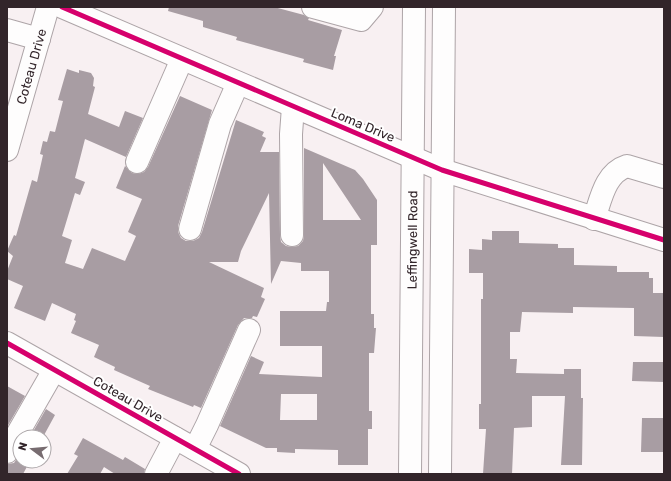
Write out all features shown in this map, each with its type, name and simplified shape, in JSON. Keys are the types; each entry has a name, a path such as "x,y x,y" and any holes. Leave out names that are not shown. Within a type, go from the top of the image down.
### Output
{"street":[{"name":"Coteau Drive","path":"7,150 12,114 39,39 48,7"},
{"name":"Loma Drive","path":"62,7 442,170 664,240"},
{"path":"312,7 361,20 372,7"},
{"name":"Leffingwell Road","path":"410,474 414,7"},
{"path":"440,474 444,7"},
{"path":"7,30 39,39"},
{"path":"137,162 182,58"},
{"path":"190,229 220,124 238,83"},
{"path":"292,235 291,134 294,107"},
{"path":"594,219 609,181 622,168 627,166 664,177"},
{"path":"195,449 249,330"},
{"name":"Coteau Drive","path":"7,343 239,474"},
{"path":"7,452 54,370"},
{"path":"156,474 175,438"}],"building":[{"path":"169,7 274,7 304,15 309,18 308,20 342,30 334,56 336,56 333,70 303,62 304,59 236,40 237,37 203,27 203,21 168,11"},
{"path":"67,69 79,73 79,70 91,73 94,78 93,86 95,87 88,114 119,127 125,111 143,118 126,157 85,139 75,178 85,182 80,195 75,193 62,236 72,240 65,263 83,269 92,248 125,261 136,236 128,232 142,199 116,188 125,166 132,173 138,174 144,172 148,167 180,96 212,110 178,226 178,232 181,238 186,241 193,241 199,238 202,232 236,120 264,132 262,136 266,138 260,152 279,152 280,235 281,242 286,246 298,246 303,241 304,148 355,170 363,179 377,200 377,245 371,245 371,314 374,314 374,328 376,328 374,353 369,353 369,411 372,411 372,429 368,429 368,465 338,465 338,450 295,449 295,453 277,452 277,448 266,448 220,426 251,356 264,362 259,374 322,377 322,346 280,346 280,311 326,311 327,302 329,302 329,271 301,271 301,263 281,261 271,284 269,193 241,251 238,262 209,262 264,288 261,297 265,299 257,317 253,316 252,318 244,318 238,325 201,408 194,405 193,407 148,389 150,386 114,370 115,367 94,357 99,345 71,333 76,321 74,320 76,314 52,303 45,321 14,308 23,286 7,279 7,271 13,256 7,251 14,235 16,236 32,180 37,182 43,155 40,154 43,141 47,142 50,131 55,132 63,101 58,100","holes":["323,163 361,220 323,220","281,394 317,394 317,420 280,420"]},
{"path":"492,231 519,231 519,243 558,244 558,248 574,248 574,265 617,266 617,272 649,272 649,278 653,278 653,293 664,293 664,337 634,336 634,308 573,307 573,313 522,312 520,332 510,332 510,359 517,359 516,373 564,374 564,369 581,369 581,398 583,398 582,465 561,465 565,396 532,396 532,427 514,428 512,474 483,474 486,429 479,429 479,404 481,404 481,299 483,299 483,273 469,273 469,249 482,250 482,239 492,240"},
{"path":"633,362 664,362 664,382 632,381"},
{"path":"7,386 25,396 7,427"},
{"path":"46,409 55,415 47,429 35,429"},
{"path":"642,418 664,418 664,452 641,452"},
{"path":"83,438 123,460 125,457 145,469 144,474 115,474 104,467 100,474 67,474 78,456 74,454"},
{"path":"12,463 12,469 26,469 23,474 7,474 7,464"}],"cycle path":[{"path":"62,7 442,170 664,240"},
{"path":"7,343 239,474"}]}
